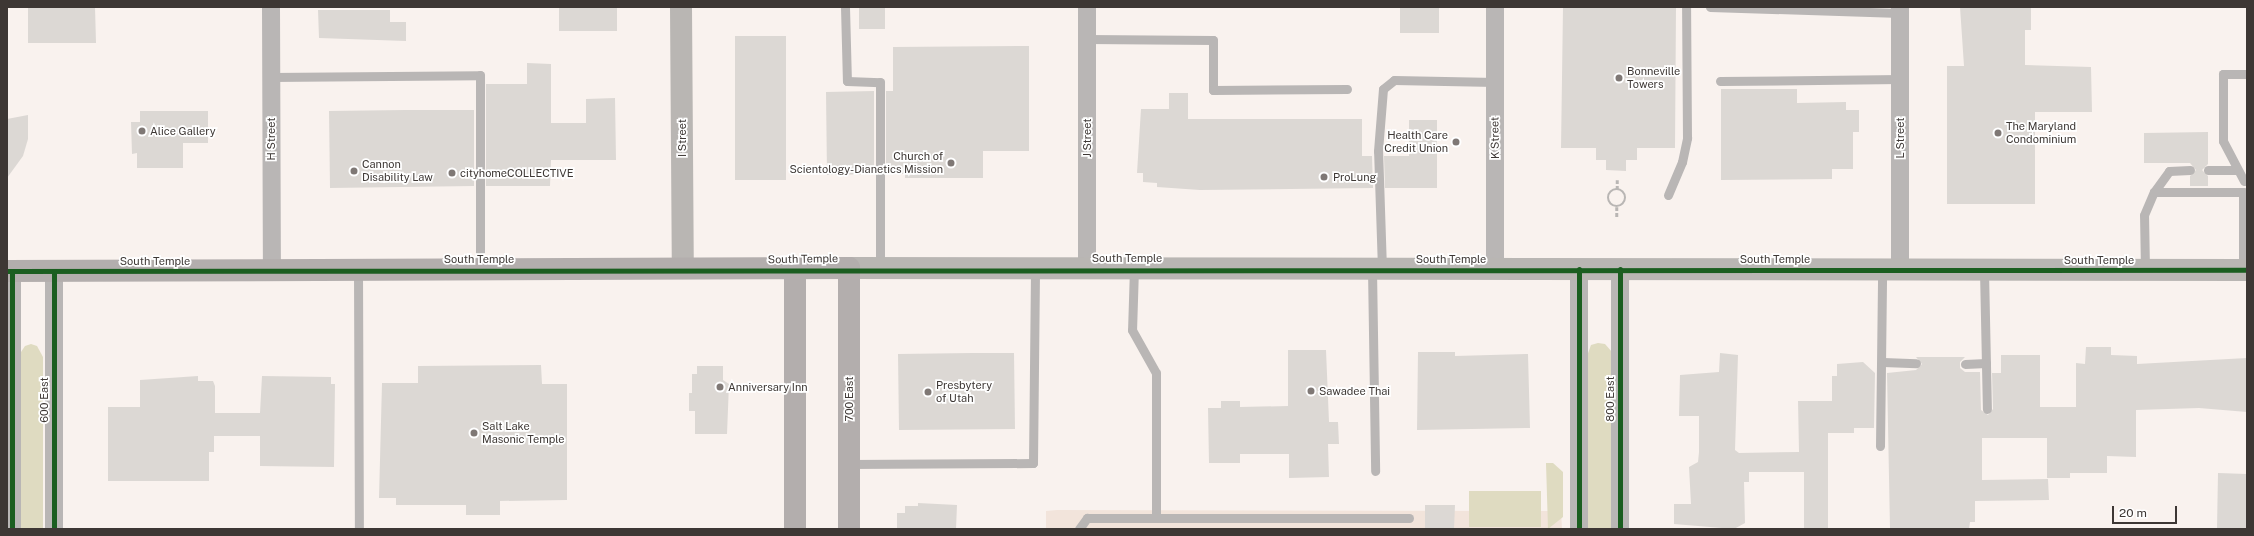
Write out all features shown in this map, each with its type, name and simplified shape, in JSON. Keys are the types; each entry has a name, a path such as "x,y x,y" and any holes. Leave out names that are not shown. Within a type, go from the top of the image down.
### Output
{"main road":[{"name":"I Street","path":"681,7 683,268"},
{"name":"South Temple","path":"9,271 683,268 2245,270"},
{"name":"700 East","path":"849,268 849,529"},
{"path":"795,269 795,529"}],"street":[{"name":"H Street","path":"271,7 272,270"},
{"name":"J Street","path":"1087,7 1087,268"},
{"name":"K Street","path":"1495,7 1495,269"},
{"name":"L Street","path":"1891,270 1900,79 1900,10"},
{"path":"1579,269 1579,529"},
{"name":"800 East","path":"1620,269 1620,529"},
{"path":"9,271 10,506 12,529"},
{"name":"600 East","path":"54,271 54,529"}],"lane":[{"path":"845,7 847,81 880,82 880,268"},
{"path":"1668,195 1682,162 1687,138 1686,7"},
{"path":"1710,7 1900,10"},
{"path":"1087,39 1213,40 1213,90 1347,89"},
{"path":"2245,270 2245,181 2237,170 2224,141 2223,74 2247,74"},
{"path":"271,77 480,75 480,270"},
{"path":"1720,81 1900,79"},
{"path":"1375,470 1378,151 1383,89 1394,80 1495,82"},
{"path":"2145,270 2144,215 2154,192 2169,171 2190,170"},
{"path":"2208,170 2237,170"},
{"path":"2154,192 2244,192"},
{"path":"849,464 1033,463 1035,268"},
{"path":"1134,268 1132,330 1156,373 1156,518"},
{"path":"358,270 359,529"},
{"path":"1880,446 1883,362 1891,270"},
{"path":"1984,270 1987,409"},
{"path":"1883,362 1916,363"},
{"path":"1965,364 1986,363"},
{"path":"1079,529 1087,518 1409,518"}],"path":[{"path":"1616,190 1626,197 1622,205 1617,207 1609,204 1608,198 1616,190 1617,180"},
{"path":"1617,207 1617,218"}],"shaded area":[{"path":"1598,343 1605,344 1612,352 1612,529 1587,529 1587,356 1591,345"},
{"path":"31,344 37,346 43,357 43,529 19,529 19,355 25,346"},
{"path":"1546,463 1553,463 1563,472 1563,517 1548,529"},
{"path":"1469,491 1541,491 1541,527 1469,527"},
{"path":"1046,511 1561,511 1562,529 1046,529"}],"building":[{"path":"28,7 95,7 96,43 28,43"},
{"path":"559,7 617,7 617,31 559,31"},
{"path":"859,7 885,7 885,29 859,29"},
{"path":"1400,7 1439,7 1439,33 1400,33"},
{"name":"Bonneville Towers","path":"1563,7 1676,7 1675,148 1637,148 1637,160 1626,160 1626,171 1606,170 1606,160 1596,160 1596,148 1561,148"},
{"name":"The Maryland Condominium","path":"1960,7 2031,7 2031,30 2025,30 2025,65 2091,67 2092,112 2035,112 2035,204 1947,204 1947,66 1964,66"},
{"path":"318,10 390,10 390,22 406,22 406,41 319,38"},
{"path":"735,36 786,36 786,180 735,180"},
{"path":"1029,46 1029,151 983,151 983,178 905,178 905,174 886,174 886,91 893,91 893,47"},
{"path":"527,63 551,64 551,123 586,123 586,99 615,98 616,160 551,160 550,186 486,186 486,84 527,84"},
{"path":"1721,89 1797,89 1797,103 1846,102 1846,110 1859,110 1859,132 1853,132 1853,169 1832,169 1832,179 1721,180"},
{"path":"874,91 874,174 827,175 826,92"},
{"path":"1169,93 1188,93 1188,119 1362,119 1362,156 1372,156 1373,188 1200,190 1157,187 1157,183 1143,182 1143,173 1137,173 1141,109 1169,109"},
{"path":"474,110 474,186 330,188 329,111"},
{"path":"140,111 208,111 208,143 183,143 183,168 137,168 137,153 132,154 131,122 140,122"},
{"path":"28,115 28,139 23,156 7,178 7,119"},
{"path":"1409,120 1437,120 1437,188 1385,188 1384,156 1409,156"},
{"path":"2208,132 2208,164 2202,170 2208,176 2208,186 2190,186 2190,176 2196,170 2190,163 2144,163 2144,133"},
{"path":"2086,347 2111,347 2111,355 2137,356 2137,364 2247,358 2247,412 2199,408 2136,410 2136,457 2107,456 2107,473 2070,473 2070,478 2047,478 2047,438 1982,438 1982,480 2048,479 2049,500 1975,501 1975,522 1970,522 1969,529 1890,529 1887,373 1916,370 1922,364 1916,357 1965,357 1960,362 1960,368 1965,372 1980,372 1981,410 1988,415 1993,409 1992,373 2001,373 2001,355 2040,355 2040,407 2076,407 2076,363 2085,364"},
{"path":"1288,350 1326,350 1329,422 1338,422 1339,444 1328,444 1329,477 1289,478 1289,454 1240,454 1240,463 1209,463 1208,408 1221,408 1221,401 1240,401 1240,407 1288,406"},
{"path":"1418,352 1455,352 1455,356 1528,354 1530,428 1417,430"},
{"path":"1014,353 1015,429 899,430 898,354"},
{"path":"1720,353 1738,355 1735,450 1739,453 1799,452 1798,401 1832,401 1832,376 1837,376 1837,364 1863,362 1875,373 1874,428 1854,428 1854,433 1828,433 1828,529 1804,529 1804,472 1749,472 1749,482 1744,482 1745,523 1734,529 1674,524 1674,504 1691,504 1689,467 1698,462 1699,452 1699,416 1679,416 1680,375 1719,372"},
{"name":"Salt Lake Masonic Temple","path":"541,365 542,384 567,384 567,500 500,501 500,515 466,515 466,505 396,505 396,498 379,498 382,383 418,383 418,366"},
{"path":"697,366 723,366 723,380 729,384 727,434 695,434 695,411 689,411 689,393 692,393 692,374 697,374"},
{"path":"198,376 198,381 213,381 215,386 215,413 260,413 262,376 331,377 331,384 335,384 334,467 260,466 260,436 214,436 214,452 209,452 209,481 108,481 108,407 140,407 140,380"},
{"path":"2218,473 2247,474 2247,529 2217,529"},
{"path":"918,503 957,505 956,529 897,529 897,513 905,513 905,506 918,506"},
{"path":"1425,505 1455,505 1454,529 1425,529"}],"cycle path":[{"path":"1579,269 1579,529"},
{"path":"1620,269 1620,529"},
{"path":"7,271 2247,270"},
{"path":"12,271 12,529"},
{"path":"54,271 54,529"}],"place":[{"name":"Bonneville Towers","path":"1619,78"},
{"name":"Alice Gallery","path":"142,131"},
{"name":"The Maryland Condominium","path":"1998,133"},
{"name":"Health Care Credit Union","path":"1456,142"},
{"name":"Church of Scientology-Dianetics Mission","path":"951,163"},
{"name":"Cannon Disability Law","path":"354,171"},
{"name":"cityhomeCOLLECTIVE","path":"452,173"},
{"name":"ProLung","path":"1324,177"},
{"name":"Anniversary Inn","path":"720,387"},
{"name":"Sawadee Thai","path":"1311,391"},
{"name":"Presbytery of Utah","path":"928,392"},
{"name":"Salt Lake Masonic Temple","path":"474,433"}]}
